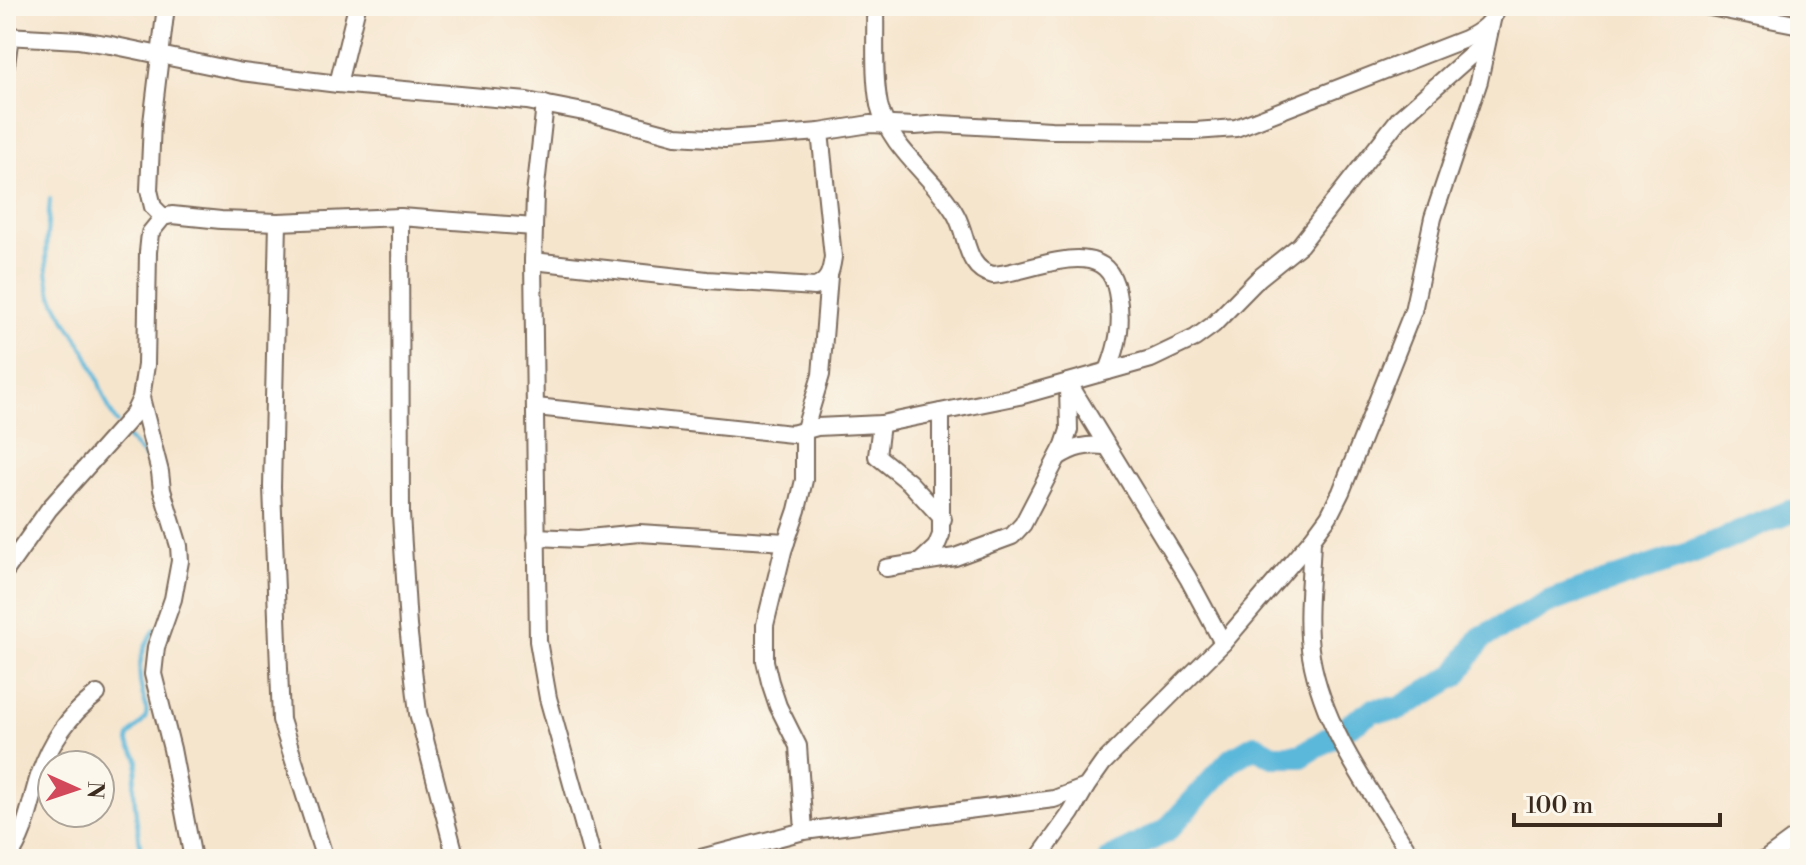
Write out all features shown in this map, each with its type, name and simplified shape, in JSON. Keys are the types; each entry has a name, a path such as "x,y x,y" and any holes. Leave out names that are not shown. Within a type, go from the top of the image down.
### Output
{"street":[{"path":"163,217 153,207 149,190 152,123 166,6"},
{"path":"338,84 357,6"},
{"path":"875,6 880,107 887,125 956,216 973,262 985,273 1003,274 1082,259 1095,260 1106,266 1113,275 1121,322 1118,346 1108,371"},
{"path":"1705,6 1800,25"},
{"path":"6,64 8,36 79,40 208,67 338,84 545,104 651,130 699,138 820,132 860,125 940,124 1066,130 1195,131 1236,128 1465,39 1481,31 1496,12"},
{"path":"1038,859 1103,763 1223,643 1329,516 1413,311 1433,218 1479,81 1496,12"},
{"path":"536,407 780,434 804,432 817,427 881,424 941,412 1019,396 1151,359 1195,338 1213,325 1259,278 1300,245 1399,119 1487,41"},
{"path":"545,104 533,261 538,641 543,674 593,859"},
{"path":"804,831 798,746 778,706 765,661 765,625 804,480 804,432 821,375 833,257 820,132"},
{"path":"6,570 49,509 133,415 141,398 146,365 150,233 163,217 278,222 400,217 534,227"},
{"path":"400,217 401,514 408,626 418,713 456,859"},
{"path":"278,222 272,487 281,720 325,859"},
{"path":"533,261 707,280 815,287 823,284 829,276"},
{"path":"1068,382 1188,578 1223,643"},
{"path":"886,568 955,557 1018,531 1069,430 1068,382"},
{"path":"141,398 162,490 179,546 178,576 156,647 153,674 172,749 193,859"},
{"path":"918,563 936,547 941,535 941,412"},
{"path":"881,424 877,456 909,482 943,519"},
{"path":"1057,457 1087,444 1105,446"},
{"path":"536,537 579,539 639,533 786,542"},
{"path":"1312,539 1309,639 1322,700 1336,733 1413,859"},
{"path":"8,859 28,821 40,775 57,735 75,710 97,694"},
{"path":"697,859 804,831 1054,799 1086,787"},
{"path":"1766,859 1800,834"}],"waterway":[{"path":"50,199 46,248 49,286 90,361 117,423"},
{"path":"124,434 150,463"},
{"path":"1111,859 1166,831 1231,760 1255,746 1273,756 1301,756 1374,710 1399,709 1456,675 1481,638 1551,601 1694,552 1789,512 1800,511"},
{"path":"142,859 134,795 138,761 128,740 146,716 140,667 146,644 155,629"}]}
